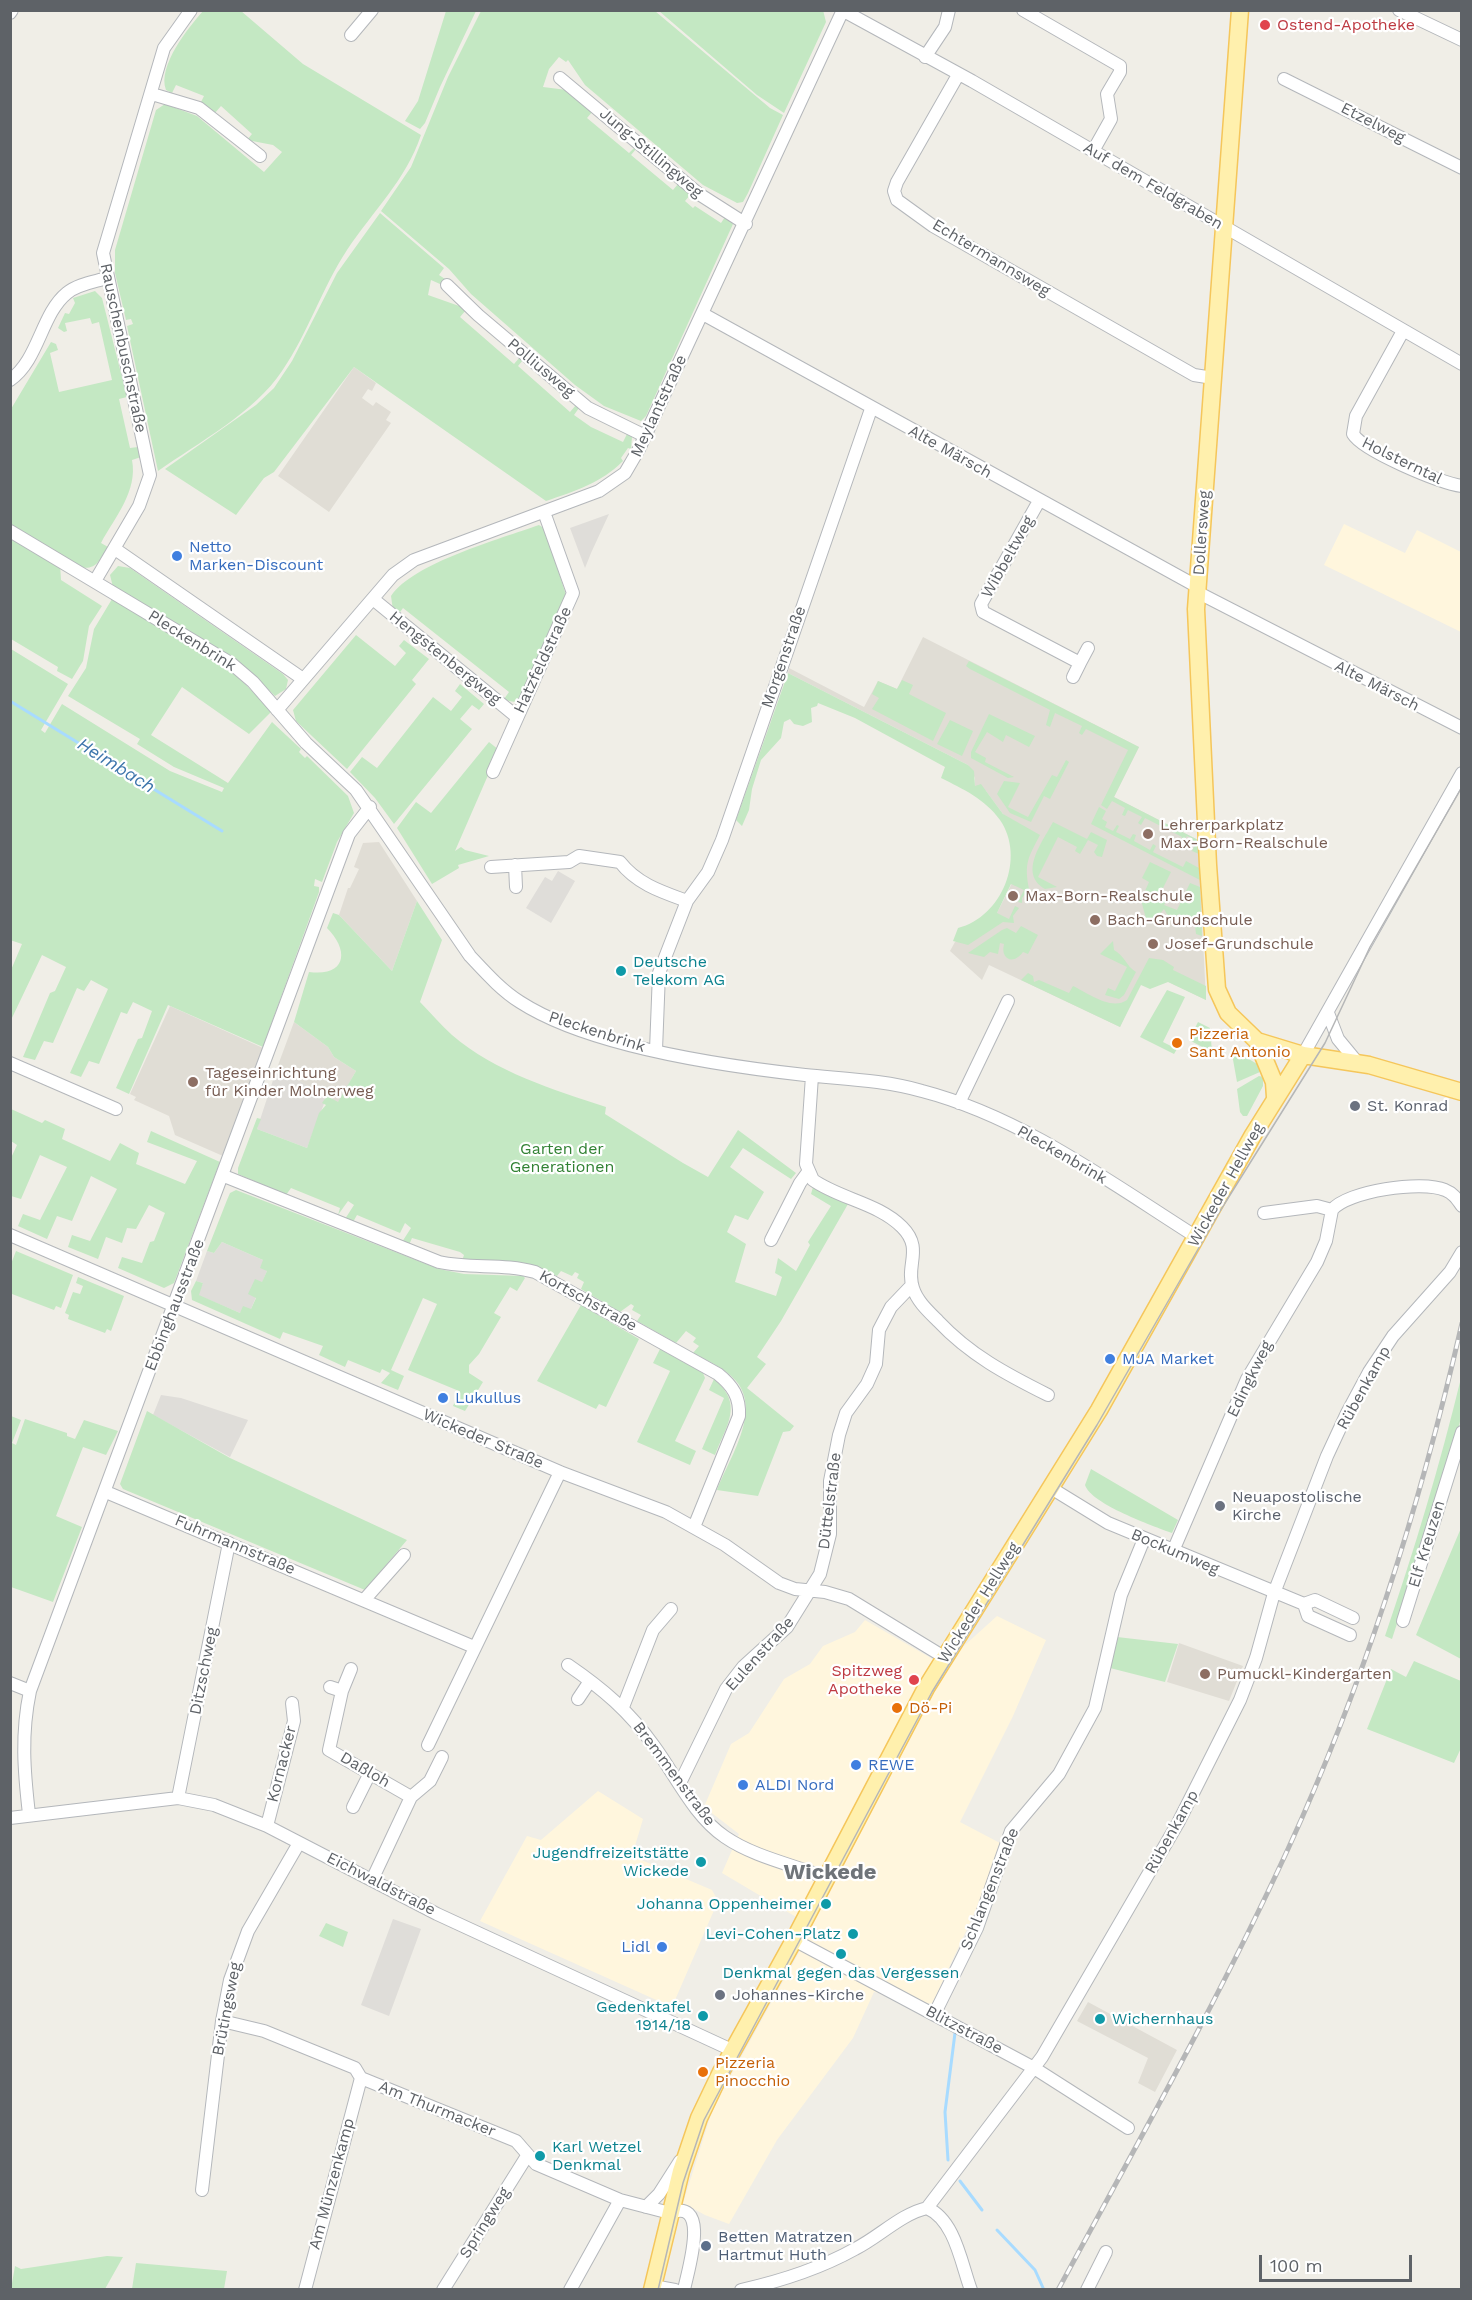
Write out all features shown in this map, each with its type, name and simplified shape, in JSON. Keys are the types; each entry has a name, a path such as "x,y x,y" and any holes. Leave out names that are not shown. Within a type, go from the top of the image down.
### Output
{"main road":[{"name":"Dollersweg","path":"1240,10 1198,590 1215,974 1228,1013 1257,1041 1274,1082 1275,1097"},
{"name":"Dollersweg","path":"1257,1041 1303,1055 1357,1062 1423,1079 1461,1092"},
{"name":"Wickeder Hellweg","path":"653,2288 677,2213 690,2144 710,2093 827,1878 894,1746 944,1657 1051,1488 1198,1238 1275,1097 1303,1055"}],"street":[{"name":"Rauschenbuschstraße","path":"95,581 140,504 150,473 107,278 104,253 108,231 152,94 164,48 191,10"},
{"path":"351,35 372,10"},
{"path":"925,57 945,27 950,10"},
{"path":"1023,10 1120,66 1120,72 1107,94 1111,119 1093,152"},
{"path":"1399,10 1461,40"},
{"name":"Auf dem Feldgraben","path":"842,11 972,81 1461,364"},
{"name":"Meylantstraße","path":"277,710 393,575 414,560 615,483 633,462 746,224 842,11"},
{"name":"Echtermannsweg","path":"958,75 897,181 894,191 897,200 933,226 1194,375 1213,378"},
{"name":"Jung-Stillingweg","path":"560,78 699,194 746,224"},
{"name":"Etzelweg","path":"1284,79 1461,168"},
{"path":"152,94 199,108 260,156"},
{"path":"10,380 24,367 62,298 74,288 107,278"},
{"name":"Polliusweg","path":"447,285 478,315 588,408 645,436"},
{"name":"Alte Märsch","path":"703,315 1198,590 1461,728"},
{"name":"Holsterntal","path":"1403,331 1356,416 1353,434 1364,446 1445,483 1461,486"},
{"name":"Morgenstraße","path":"656,1050 659,974 687,901 708,872 722,840 871,409"},
{"name":"Wibbeltweg","path":"1039,501 981,604 983,612 1080,663"},
{"name":"Hatzfeldstraße","path":"493,772 573,593 544,512"},
{"name":"Pleckenbrink","path":"10,531 232,664 253,682 314,752 356,790 370,807 457,940 507,993 547,1017 574,1028 656,1050 770,1071 899,1086 959,1102 1017,1130 1080,1165 1198,1238"},
{"path":"115,549 303,678"},
{"name":"Hengstenbergweg","path":"373,599 517,717"},
{"path":"1073,677 1088,648"},
{"name":"Wickeder Hellweg","path":"1303,1055 1461,773"},
{"name":"Ebbinghausstraße","path":"29,1814 23,1757 24,1722 30,1691 350,834 370,807"},
{"path":"491,867 568,862 579,856 602,858 620,862 628,873 655,890 687,901"},
{"path":"515,865 516,887"},
{"path":"959,1102 1008,1001"},
{"path":"1328,1014 1332,1030 1341,1045 1357,1062"},
{"path":"10,1063 116,1108"},
{"path":"812,1076 806,1164 813,1180 819,1185 887,1216 903,1229 914,1250 912,1286 924,1306 971,1352 996,1370 1048,1395"},
{"path":"771,1240 808,1172"},
{"name":"Kortschstraße","path":"224,1176 439,1262 468,1267 515,1268 535,1272 718,1374 733,1388 738,1399 739,1416 694,1527"},
{"path":"1264,1214 1317,1206 1332,1210 1341,1201 1392,1189 1424,1186 1446,1190 1457,1198 1461,1206"},
{"name":"Edingkweg","path":"1173,1551 1247,1379 1317,1262 1326,1241 1332,1210"},
{"name":"Wickeder Straße","path":"10,1235 560,1472 652,1506 694,1527 779,1583 795,1589 849,1599 944,1657"},
{"name":"Rübenkamp","path":"741,2289 811,2270 862,2246 915,2211 927,2208 1034,2068 1130,1907 1220,1744 1256,1658 1274,1593 1327,1456 1369,1372 1403,1323 1450,1272 1461,1252"},
{"name":"Düttelstraße","path":"811,1591 820,1574 830,1534 830,1481 846,1413 867,1384 876,1364 879,1330 891,1307 912,1286"},
{"name":"Elf Kreuzen","path":"1403,1621 1461,1432"},
{"path":"428,1745 560,1472"},
{"name":"Bockumweg","path":"1051,1488 1107,1523 1144,1539 1304,1605 1315,1600 1353,1618"},
{"name":"Fuhrmannstraße","path":"106,1492 365,1599 474,1647"},
{"name":"Schlangenstraße","path":"934,2013 977,1928 1011,1831 1059,1774 1095,1708 1121,1595 1144,1539"},
{"name":"Ditzschweg","path":"178,1798 229,1543"},
{"path":"365,1599 404,1555"},
{"name":"Eulenstraße","path":"680,1783 726,1689 743,1667 787,1627 811,1591"},
{"name":"Bockumweg","path":"1304,1605 1308,1616 1350,1635"},
{"name":"Bremmenstraße","path":"623,1707 653,1630 671,1610"},
{"name":"Bremmenstraße","path":"568,1665 623,1707 706,1820 724,1836 740,1845 827,1878"},
{"name":"Daßloh","path":"351,1670 342,1691 329,1750 411,1797"},
{"path":"578,1700 590,1681"},
{"path":"10,1683 30,1691"},
{"path":"330,1687 342,1691"},
{"name":"Kornacker","path":"267,1826 294,1721 292,1703"},
{"path":"372,1880 411,1797 429,1781 442,1757"},
{"path":"353,1807 370,1773"},
{"name":"Eichwaldstraße","path":"10,1818 178,1798 214,1805 267,1826 520,1953 663,2016 734,2051"},
{"name":"Brütingsweg","path":"202,2190 222,2021 238,1953 255,1917 299,1842"},
{"name":"Blitzstraße","path":"794,1940 1034,2068 1128,2128"},
{"name":"Am Thurmacker","path":"222,2021 264,2031 355,2068 361,2078 516,2141 536,2164 620,2200 677,2213"},
{"name":"Am Münzenkamp","path":"305,2289 361,2078"},
{"path":"646,2207 659,2194 690,2144"},
{"name":"Springweg","path":"443,2289 524,2152"},
{"path":"570,2289 620,2200"},
{"path":"927,2208 937,2212 946,2223 971,2289"},
{"path":"677,2213 692,2218 696,2228 684,2289"},
{"path":"1087,2289 1106,2252"},
{"path":"653,2288 675,2289"}],"shaded area":[{"path":"354,367 376,383 372,391 368,389 362,398 373,406 376,402 391,412 386,420 391,423 329,512 278,476"},
{"path":"609,514 591,553 585,568 570,528"},
{"path":"1344,524 1405,553 1417,530 1461,552 1461,632 1324,565"},
{"path":"923,637 1139,747 1114,797 1198,840 1206,1000 1146,971 1120,1027 989,965 982,980 950,951 955,942 997,913 1024,859 1003,814 986,791 975,786 975,778 968,765 788,673 789,668 864,707 878,681 897,689"},
{"path":"379,842 417,901 392,971 339,915 348,888 359,869 354,867 363,843"},
{"path":"558,871 575,881 551,923 526,908 545,877 552,881"},
{"name":"Tageseinrichtung für Kinder Molnerweg","path":"170,1006 263,1048 223,1156 175,1135 169,1116 134,1100 136,1097 130,1094"},
{"path":"294,1022 328,1047 334,1057 356,1071 338,1103 277,1068"},
{"path":"277,1068 327,1096 307,1148 257,1129"},
{"path":"222,1242 263,1260 267,1271 251,1309 240,1313 198,1295 203,1283 196,1281 207,1251 214,1253"},
{"path":"161,1395 181,1398 248,1420 230,1457 153,1415"},
{"path":"997,1616 1046,1640 1013,1716 960,1822 1000,1843 980,1901 932,2004 874,1992 853,2038 777,2140 729,2224 705,2215 683,2203 713,2108 813,1927 722,1873 739,1834 704,1807 731,1744 749,1733 784,1679 810,1664 823,1646 855,1632 865,1620 943,1665"},
{"name":"Pumuckl-Kindergarten","path":"1179,1643 1243,1666 1229,1701 1167,1682"},
{"path":"598,1791 643,1819 632,1856 712,1890 718,1901 672,2007 480,1921 527,1836 541,1840"},
{"path":"393,1919 421,1929 389,2016 361,2005"},
{"path":"1088,2002 1177,2050 1155,2092 1138,2083 1148,2058 1077,2021"}],"green space":[{"path":"823,10 826,22 784,113 757,95 659,11"},
{"path":"203,11 241,11 303,64 421,135 398,181 338,265 300,341 271,386 225,426 158,471 127,326 133,324 131,319 126,320 115,273 115,250 156,110 165,104 197,116 264,172 282,152 273,145 247,140 252,134 221,106 215,113 200,104 204,96 176,85 172,93 166,90 164,80 170,59"},
{"path":"446,11 476,11 425,123 420,129 405,121 418,101"},
{"path":"481,11 655,11 770,108 783,115 748,193 743,202 737,203 703,185 585,85 568,60 566,62 559,57 549,69 543,87 567,90 593,111 587,118 629,153 635,147 631,155 673,190 678,184 691,194 685,201 693,208 695,206 721,223 725,217 733,224 646,416 641,421 604,406 575,385 471,294 449,269 381,211 411,167 448,77"},
{"path":"380,213 444,268 439,275 445,279 440,284 431,280 428,295 466,310 460,317 514,364 520,357 523,360 518,366 570,412 576,405 579,408 574,415 591,427 623,442 627,434 632,437 631,449 628,448 621,458 623,461 615,469 597,481 546,501 354,367 274,472 264,478 236,515 165,469 256,405 274,388 292,361 337,273"},
{"path":"95,291 102,298 127,397 119,399 130,448 138,447 141,457 132,460 132,482 129,493 101,543 108,547 94,566 85,568 79,567 11,525 11,409 51,342 56,344 58,350 50,353 59,392 112,380 99,322 92,324 90,318 65,323 67,331 64,332 58,328 65,313 69,314 75,303 73,298"},
{"path":"539,525 545,529 566,595 521,700 517,702 504,699 509,692 403,608 398,615 393,610 391,596 402,584 437,563"},
{"path":"10,533 60,564 61,580 102,606 89,626 83,661 72,679 57,671 58,667 11,639"},
{"path":"118,566 130,568 283,674 288,680 286,689 275,696 240,663 113,587 110,575"},
{"path":"112,599 228,667 272,711 249,734 182,687 151,735 228,783 272,722 301,749 299,752 305,758 307,756 348,796 354,813 337,842 322,882 315,879 314,886 319,887 319,892 263,1047 168,1005 129,1094 116,1088 138,1039 142,1038 152,1011 133,1002 127,1014 121,1012 99,1064 89,1061 81,1077 70,1073 108,989 91,980 84,991 77,988 53,1043 44,1041 35,1060 23,1057 50,993 55,991 66,967 42,955 11,1020 11,970 22,944 10,940 11,649 68,684 41,730 45,733 62,704 170,771 222,792 224,788 174,767 137,744 140,739 68,696 86,668 94,629"},
{"path":"356,635 395,666 406,653 399,646 404,640 429,659 412,680 416,684 347,769 296,721 293,710"},
{"path":"969,661 1139,747 1114,797 1198,840 1199,854 1192,851 1195,845 1192,842 1188,849 1185,848 1191,838 1187,836 1181,845 1179,844 1182,837 1145,818 1141,825 1138,823 1142,817 1128,810 1125,816 1122,815 1125,808 1112,801 1107,809 1101,805 1128,750 1086,729 1082,735 1079,733 1082,726 1055,713 1050,727 1046,725 1050,710 970,669 966,666"},
{"path":"788,673 968,765 974,771 975,786 981,784 1003,814 1040,835 1028,861 1029,889 1022,898 1022,903 1018,902 1024,890 1011,884 997,913 1009,919 1015,906 1019,908 1013,916 1014,923 1003,922 968,945 953,941 958,928 974,922 987,912 1005,884 1010,868 1011,851 1007,835 1000,820 988,806 941,778 945,767 855,718 818,703 817,706 811,708 812,722 803,726 794,724 790,719 784,722 781,738 761,760 752,789 749,810 742,826 736,820"},
{"path":"902,680 913,685 909,694 946,713 933,741 872,709 879,698 872,694 878,681 897,689"},
{"path":"460,684 484,704 479,710 472,705 460,719 472,729 394,824 375,798 350,772 362,757 377,768 433,697 451,711 462,697 455,691"},
{"path":"989,714 1035,736 1029,747 1006,735 1003,742 987,732 975,752 986,758 985,762 1014,777 1008,778 971,758 971,752"},
{"path":"950,720 973,731 962,756 937,744"},
{"path":"489,742 499,750 455,851 461,847 489,856 458,865 459,868 432,884 397,828 416,802 431,813"},
{"path":"1066,760 1069,762 1050,799 1044,796 1031,822 1010,813 997,794 1004,781 1020,783 1008,807 1028,817 1052,775 1057,777"},
{"path":"1099,807 1106,811 1102,819 1107,822 1105,827 1113,831 1117,825 1119,826 1116,832 1130,839 1133,834 1136,835 1134,841 1150,850 1153,844 1156,846 1153,852 1183,867 1186,861 1199,868 1200,880 1091,824"},
{"path":"1053,822 1087,839 1091,832 1107,840 1102,857 1097,856 1094,852 1098,845 1088,840 1080,854 1075,851 1077,847 1058,837 1038,877 1057,887 1045,889 1033,875 1033,866 1039,848"},
{"path":"1150,862 1171,872 1162,890 1170,895 1164,905 1177,910 1190,883 1200,887 1202,936 1196,934 1194,918 1190,918 1190,923 1181,923 1180,914 1169,918 1164,909 1152,923 1147,922 1141,900 1149,882 1142,878"},
{"name":"Garten der Generationen","path":"417,901 442,940 420,1002 448,1031 469,1048 506,1070 606,1107 605,1114 708,1177 738,1130 796,1173 791,1179 743,1148 730,1167 764,1192 748,1220 735,1215 727,1232 746,1244 735,1282 776,1296 782,1277 775,1273 778,1258 796,1271 810,1245 808,1242 831,1206 811,1194 813,1187 848,1204 781,1321 757,1357 766,1364 747,1388 794,1426 790,1431 783,1432 758,1496 717,1490 741,1435 746,1406 743,1393 727,1372 693,1353 699,1346 693,1342 696,1338 686,1331 676,1343 637,1321 641,1315 632,1310 634,1306 631,1304 620,1312 581,1289 584,1282 577,1278 579,1274 575,1272 572,1276 561,1271 557,1276 525,1263 462,1261 464,1255 460,1252 412,1238 409,1245 402,1242 411,1228 405,1223 400,1233 357,1215 353,1222 345,1219 354,1205 348,1201 338,1215 340,1208 291,1188 286,1195 238,1174 238,1168 257,1118 261,1119 257,1129 307,1148 319,1113 326,1105 322,1103 327,1096 338,1102 356,1071 334,1057 328,1047 294,1022 309,972 331,970 340,960 339,945 327,928 333,913 339,915 392,971"},
{"path":"1021,926 1038,935 1028,954 1023,952 1016,958 1009,959 1004,954 1004,944 1000,943 998,954 990,952 984,957 968,953 1002,930 1007,928 1016,933"},
{"path":"1113,941 1114,950 1136,972 1124,995 1119,999 1105,995 1108,988 1115,991 1127,967 1100,954"},
{"path":"1149,958 1163,960 1174,967 1173,970 1206,986 1206,1000 1168,982 1150,989 1141,985 1120,1027 1021,980 1028,973 1033,976 1034,982 1039,980 1069,993 1073,986 1100,1000 1121,1003 1127,1000"},
{"path":"1167,990 1185,997 1163,1042 1177,1049 1174,1054 1140,1037"},
{"path":"1198,1022 1210,1028 1212,1052 1189,1040"},
{"path":"1234,1050 1257,1064 1260,1072 1237,1082 1232,1054"},
{"path":"1259,1076 1263,1077 1263,1086 1247,1116 1243,1116 1240,1112 1237,1089"},
{"path":"11,1109 42,1123 45,1120 65,1129 62,1139 110,1161 120,1143 139,1153 136,1164 185,1184 197,1161 147,1142 151,1131 220,1162 174,1283 164,1288 118,1268 122,1257 142,1263 150,1242 154,1241 165,1213 149,1205 136,1229 127,1228 122,1243 106,1237 98,1259 68,1247 72,1235 90,1241 117,1189 91,1176 72,1221 57,1216 47,1239 18,1226 23,1214 40,1220 67,1167 40,1155 21,1199 11,1196 11,1158 17,1145 11,1141"},
{"path":"236,1190 439,1269 464,1274 523,1276 525,1278 517,1291 510,1287 494,1313 501,1317 479,1354 469,1365 469,1373 483,1382 465,1411 453,1406 459,1391 408,1370 437,1304 423,1298 391,1370 404,1376 398,1390 381,1383 390,1373 382,1369 380,1373 348,1360 345,1367 319,1355 323,1346 283,1332 280,1339 192,1300 191,1291 196,1281 203,1283 199,1295 240,1313 243,1306 251,1309 256,1298 248,1294 255,1279 262,1282 267,1271 260,1268 263,1260 222,1242 214,1253 207,1251 230,1193"},
{"path":"16,1251 73,1275 61,1308 56,1306 54,1310 12,1294 11,1264"},
{"path":"78,1277 124,1296 111,1331 107,1329 105,1333 68,1319 69,1315 65,1313 73,1292 80,1294 83,1286 76,1283"},
{"path":"581,1305 639,1339 606,1407 599,1404 596,1409 537,1381"},
{"path":"660,1349 703,1373 705,1378 675,1441 696,1451 690,1465 637,1442 670,1371 653,1363"},
{"path":"1461,1378 1461,1417 1455,1444 1392,1639 1385,1636 1426,1508"},
{"path":"714,1379 723,1388 731,1406 728,1424 715,1455 702,1449 724,1398 709,1390"},
{"path":"147,1411 230,1458 407,1540 365,1590 123,1489 120,1484"},
{"path":"11,1416 21,1420 12,1443 16,1445 25,1419 67,1433 67,1436 75,1439 84,1420 118,1431 106,1455 83,1447 56,1516 82,1527 53,1602 11,1587"},
{"path":"1091,1469 1178,1520 1172,1533 1124,1514 1098,1500 1085,1485"},
{"path":"1461,1528 1461,1659 1416,1635"},
{"path":"1117,1637 1178,1644 1165,1682 1110,1668"},
{"path":"1414,1661 1461,1681 1461,1748 1454,1763 1367,1729 1391,1669 1406,1677"},
{"path":"326,1923 348,1932 343,1947 319,1936"},
{"path":"107,2256 123,2257 105,2289 11,2289 15,2266 21,2269"},
{"path":"136,2263 227,2271 224,2289 132,2289"}],"waterway":[{"name":"Heimbach","path":"10,701 222,831"},
{"path":"948,2160 945,2112 955,2033"},
{"path":"960,2181 982,2210"},
{"path":"997,2230 1035,2270 1044,2290"}],"tram line":[{"path":"658,2290 683,2183 704,2120 932,1692 1097,1425 1220,1211 1325,1043 1370,947 1462,787"}],"railway":[{"path":"1058,2290 1234,1961 1316,1786 1342,1721 1388,1591 1428,1458 1462,1323"}],"place":[{"name":"Ostend-Apotheke","path":"1265,25"},
{"name":"Netto Marken-Discount","path":"177,556"},
{"name":"Lehrerparkplatz Max-Born-Realschule","path":"1148,834"},
{"name":"Max-Born-Realschule","path":"1013,896"},
{"name":"Bach-Grundschule","path":"1095,920"},
{"name":"Josef-Grundschule","path":"1153,944"},
{"name":"Deutsche Telekom AG","path":"621,971"},
{"name":"Pizzeria Sant Antonio","path":"1177,1043"},
{"name":"Tageseinrichtung für Kinder Molnerweg","path":"193,1082"},
{"name":"St. Konrad","path":"1355,1106"},
{"name":"MJA Market","path":"1110,1359"},
{"name":"Lukullus","path":"443,1398"},
{"name":"Neuapostolische Kirche","path":"1220,1506"},
{"name":"Pumuckl-Kindergarten","path":"1205,1674"},
{"name":"Spitzweg Apotheke","path":"914,1680"},
{"name":"Dö-Pi","path":"897,1708"},
{"name":"REWE","path":"856,1765"},
{"name":"ALDI Nord","path":"743,1785"},
{"name":"Jugendfreizeitstätte Wickede","path":"701,1862"},
{"name":"Johanna Oppenheimer","path":"826,1904"},
{"name":"Levi-Cohen-Platz","path":"853,1934"},
{"name":"Lidl","path":"662,1947"},
{"name":"Denkmal gegen das Vergessen","path":"841,1954"},
{"name":"Johannes-Kirche","path":"720,1995"},
{"name":"Gedenktafel 1914/18","path":"703,2016"},
{"name":"Wichernhaus","path":"1100,2019"},
{"name":"Pizzeria Pinocchio","path":"703,2072"},
{"name":"Karl Wetzel Denkmal","path":"540,2156"},
{"name":"Betten Matratzen Hartmut Huth","path":"706,2246"}],"district":[{"name":"Wickede","path":"830,1873"}]}
